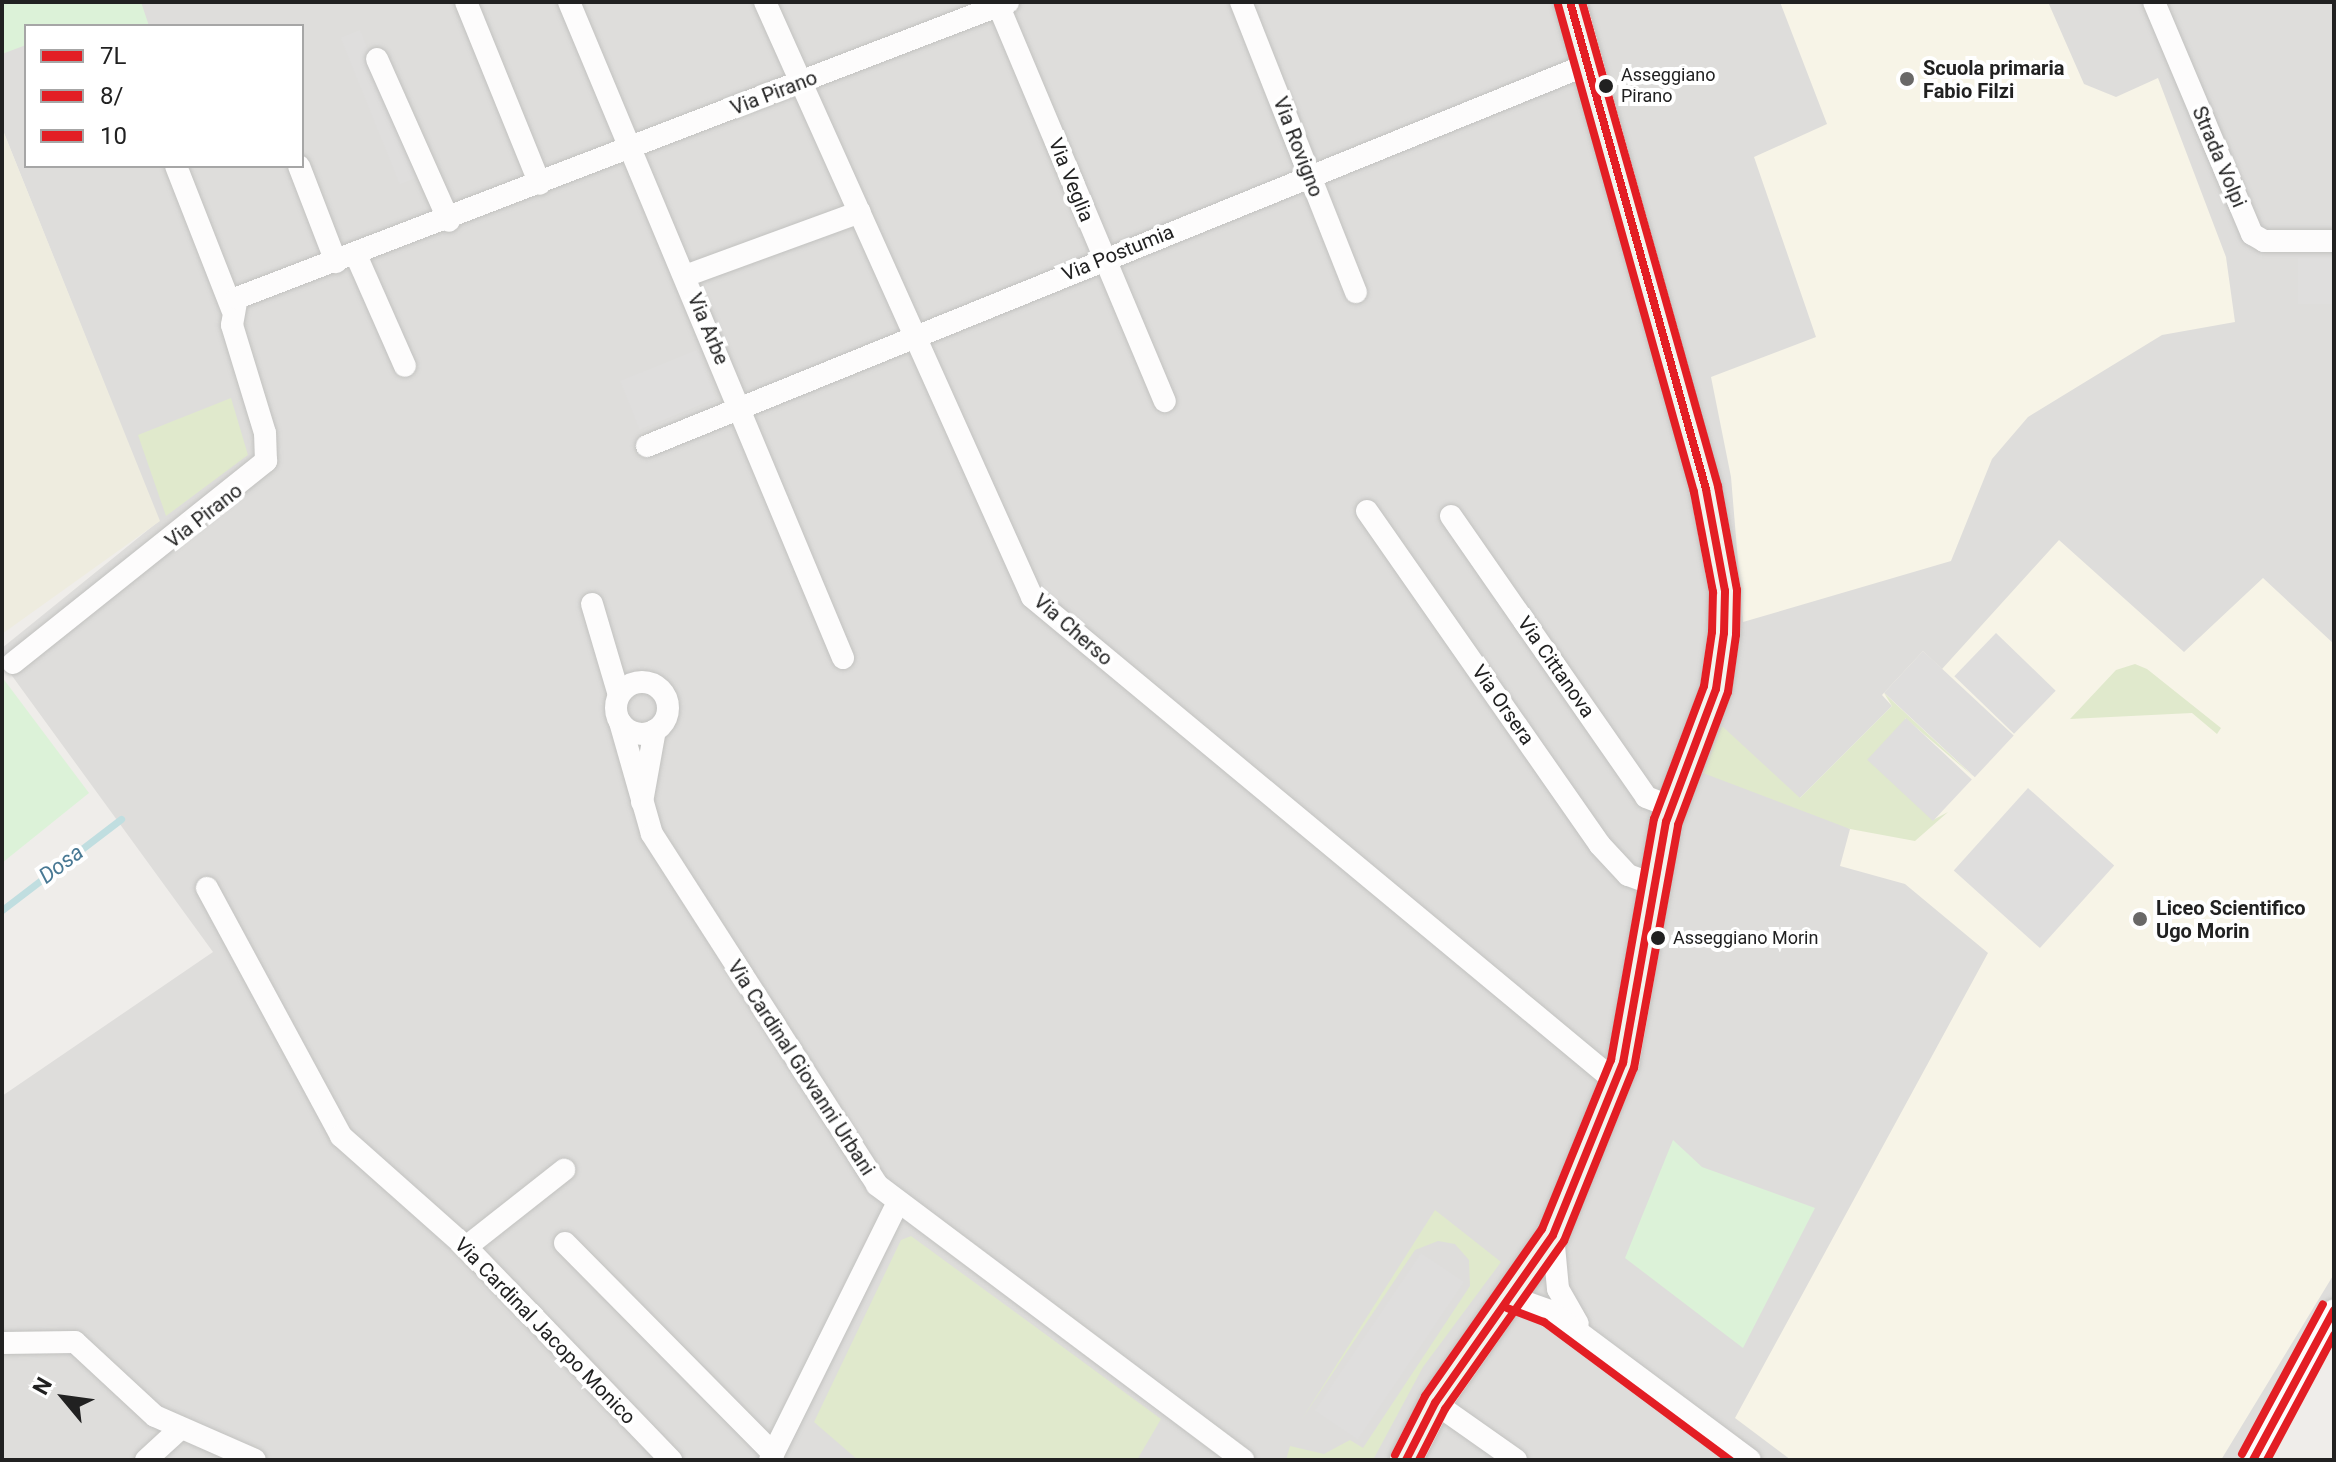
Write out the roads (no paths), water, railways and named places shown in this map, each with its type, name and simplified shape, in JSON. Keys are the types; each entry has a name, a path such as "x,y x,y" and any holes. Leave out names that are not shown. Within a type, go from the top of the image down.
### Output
{"street":[{"path":"466,2 540,184"},
{"name":"Via Arbe","path":"569,2 843,658"},
{"name":"Via Cherso","path":"765,2 1038,602 1615,1081"},
{"name":"Via Rovigno","path":"1241,2 1356,292"},
{"path":"1406,1460 1435,1403 1553,1235 1615,1081 1669,806 1716,689 1725,591 1706,489 1644,286 1632,208 1591,63 1570,2"},
{"name":"Strada Volpi","path":"2154,2 2252,234 2264,241 2334,241"},
{"name":"Via Pirano","path":"232,309 237,298 449,221 1001,3"},
{"name":"Via Veglia","path":"1001,3 1165,401"},
{"path":"377,59 449,221"},
{"name":"Via Postumia","path":"647,446 1308,175 1591,63"},
{"name":"Via Pirano","path":"13,663 266,461 265,433 232,309 177,168"},
{"path":"300,168 405,366"},
{"path":"685,276 860,212"},
{"name":"Via Orsera","path":"1367,511 1600,845 1628,875 1653,884"},
{"name":"Via Cittanova","path":"1451,516 1646,797 1669,806"},
{"path":"592,604 619,695 620,722 637,734 655,730"},
{"path":"619,695 637,682 662,690 667,716 655,730 642,804"},
{"name":"Via Cardinal Giovanni Urbani","path":"620,722 652,834 854,1152 897,1204 1243,1460"},
{"name":"Via Cardinal Jacopo Monico","path":"207,888 341,1136 466,1247 671,1460"},
{"path":"466,1247 564,1170"},
{"path":"565,1243 772,1456 897,1204"},
{"path":"1553,1235 1564,1309 1601,1349"},
{"path":"1511,1297 1550,1311 1750,1460"},
{"path":"2253,1460 2334,1310"},
{"path":"2,1343 75,1342 155,1416 255,1460"},
{"path":"1435,1403 1516,1460"},
{"path":"146,1460 180,1429"}],"waterway":[{"name":"Dosa","path":"2,910 121,819"}],"place":[{"name":"Scuola primaria Fabio Filzi","path":"1907,79"},
{"name":"Asseggiano Pirano","path":"1606,86"},
{"name":"Liceo Scientifico Ugo Morin","path":"2140,919"},
{"name":"Asseggiano Morin","path":"1658,938"}]}
